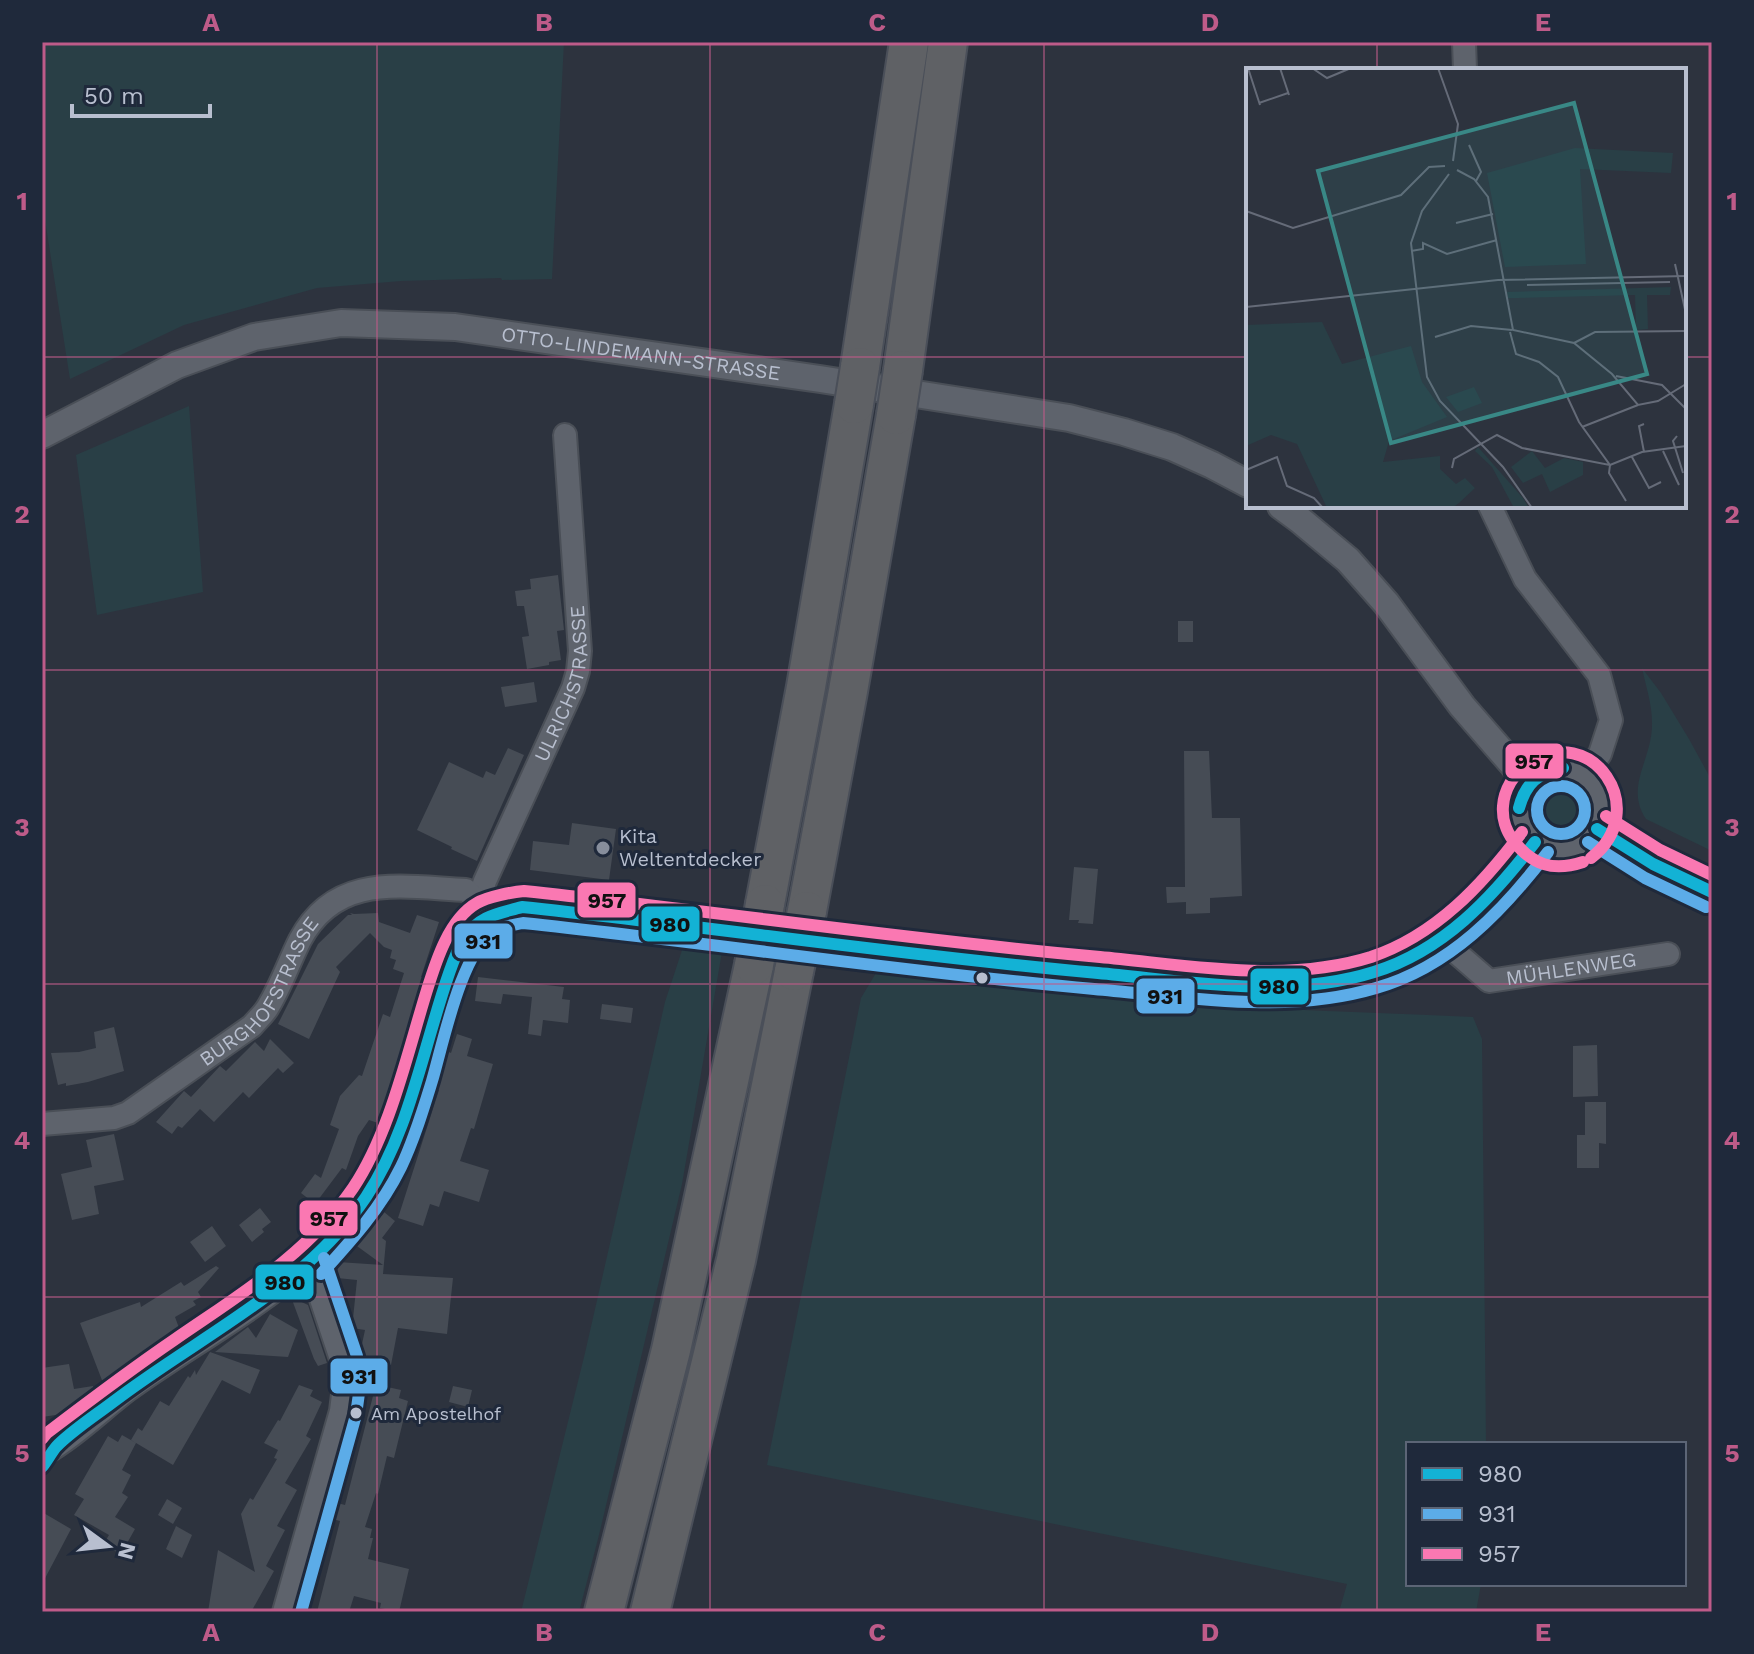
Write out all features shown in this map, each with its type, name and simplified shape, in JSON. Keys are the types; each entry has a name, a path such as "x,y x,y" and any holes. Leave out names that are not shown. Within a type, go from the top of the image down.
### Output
{"highway":[{"path":"604,1612 671,1350 754,965 809,671 854,404 909,42"},
{"path":"650,1612 736,1260 807,911 896,415 948,42"}],"street":[{"path":"1464,42 1465,68"},
{"name":"OTTO-LINDEMANN-STRASSE","path":"42,435 177,365 254,337 341,323 455,327 1069,418 1172,447 1246,483"},
{"name":"ULRICHSTRASSE","path":"481,909 485,881 578,671 580,651 565,435"},
{"path":"1284,508 1358,571 1386,603 1462,706 1529,783"},
{"path":"1491,508 1525,579 1599,675 1611,720 1600,754 1583,775"},
{"path":"1561,768 1583,775 1599,794 1602,805 1597,829 1590,839 1569,850 1557,851 1535,842 1520,820 1522,794 1529,783 1538,775 1561,768"},
{"path":"1597,829 1622,848 1666,873 1712,892"},
{"path":"42,1467 50,1450 129,1390 275,1290 309,1263 366,1197 386,1162 404,1117 447,979 464,938 481,909 522,907 1049,970 1265,987 1327,984 1375,973 1443,938 1459,927 1496,890 1535,842"},
{"name":"BURGHOFSTRASSE","path":"42,1124 114,1118 139,1106 252,1026 267,1009 313,920 335,901 372,887 466,890 481,909"},
{"name":"MÜHLENWEG","path":"1443,938 1489,981 1668,954"},
{"path":"284,1612 341,1411 344,1386 341,1359 309,1263"}],"shaded area":[{"path":"42,42 564,42 552,279 401,281 317,288 184,325 70,379 42,201"},
{"path":"189,406 203,592 97,615 76,455"},
{"path":"1642,668 1661,693 1712,781 1712,851 1646,819 1640,807 1638,784 1652,723"},
{"path":"1561,782 1579,790 1587,808 1579,826 1561,834 1543,826 1535,808 1543,790"},
{"path":"685,941 723,946 682,1184 599,1535 579,1612 521,1612 585,1353 665,1002"},
{"path":"876,973 1174,1003 1473,1017 1482,1039 1486,1442 1406,1442 1406,1586 1481,1586 1476,1612 1339,1612 1347,1584 767,1465 861,998"}],"building":[{"path":"558,575 564,630 557,631 561,660 527,669 522,637 529,636 524,606 517,606 515,591 531,589 530,579"},
{"path":"1178,621 1193,621 1193,642 1178,642"},
{"path":"534,682 537,702 505,707 501,687"},
{"path":"508,748 524,755 477,861 417,830 449,762 483,778 486,771 495,775"},
{"path":"1184,751 1209,751 1212,818 1240,818 1242,896 1210,898 1210,913 1186,914 1186,902 1167,903 1166,887 1185,887"},
{"path":"572,823 616,829 609,880 530,870 533,841 569,845"},
{"path":"1074,867 1098,869 1093,924 1069,920"},
{"path":"350,913 378,913 379,922 410,933 417,915 439,922 421,977 426,979 378,1123 369,1120 358,1136 346,1170 342,1168 315,1204 301,1193 315,1174 321,1178 339,1129 330,1125 340,1096 359,1075 362,1076 383,1014 390,1017 404,973 393,969 396,960 390,958 392,950 384,947 370,933 336,967 340,972 309,1039 278,1024 318,944 348,915 352,915"},
{"path":"478,977 564,987 562,999 570,1000 568,1023 543,1020 541,1036 528,1034 532,997 503,994 501,1004 475,1001"},
{"path":"602,1004 633,1008 631,1023 600,1019"},
{"path":"114,1027 124,1071 88,1082 58,1085 51,1053 96,1048 94,1032"},
{"path":"457,1034 472,1039 467,1056 493,1064 474,1129 471,1128 460,1161 489,1170 479,1202 444,1191 439,1207 430,1204 423,1226 398,1218 439,1090 429,1087 439,1052 451,1053"},
{"path":"270,1039 294,1063 283,1073 278,1068 249,1098 243,1092 214,1122 200,1109 172,1134 156,1122 184,1091 191,1097 220,1066 226,1071 255,1042 264,1051"},
{"path":"1597,1045 1598,1096 1573,1097 1573,1046"},
{"path":"1585,1102 1606,1102 1606,1144 1599,1143 1599,1168 1577,1168 1577,1135 1585,1135"},
{"path":"114,1134 124,1180 94,1186 99,1214 72,1220 61,1174 92,1167 86,1140"},
{"path":"260,1208 271,1222 252,1242 239,1225"},
{"path":"373,1211 380,1217 384,1212 395,1221 382,1238 386,1241 383,1274 453,1278 447,1334 398,1328 391,1365 359,1358 365,1330 352,1328 357,1280 337,1278 338,1262 383,1265 350,1241"},
{"path":"212,1226 226,1246 205,1262 190,1242"},
{"path":"216,1266 219,1268 198,1292 201,1297 193,1301 196,1305 175,1317 182,1336 140,1354 141,1357 137,1359 139,1365 105,1388 80,1323 140,1302 141,1307 181,1282 184,1286"},
{"path":"291,1297 308,1305 327,1363 318,1366 314,1359"},
{"path":"270,1314 298,1330 288,1357 215,1352 248,1327 256,1338"},
{"path":"210,1352 260,1370 250,1394 222,1380 173,1465 131,1440 138,1428 142,1431 160,1401 169,1406 188,1376 190,1378 195,1370 196,1375"},
{"path":"69,1364 74,1389 93,1386 94,1399 80,1403 81,1408 75,1409 76,1412 42,1417 42,1368"},
{"path":"299,1385 313,1390 310,1396 322,1402 306,1436 311,1439 285,1483 297,1490 277,1526 285,1530 266,1566 274,1571 251,1612 208,1612 218,1550 255,1572 241,1514 277,1459 274,1458 278,1450 264,1443"},
{"path":"383,1386 401,1390 399,1398 408,1401 394,1458 387,1456 378,1494 365,1527 372,1529 370,1538 373,1538 368,1559 409,1569 399,1612 380,1608 381,1603 354,1596 349,1612 317,1612 340,1521 325,1517 330,1501 345,1505 374,1392 381,1394"},
{"path":"453,1386 472,1390 468,1407 449,1402"},
{"path":"122,1435 136,1443 122,1470 131,1475 122,1493 128,1497 115,1517 135,1529 121,1554 103,1545 109,1535 74,1515 84,1499 75,1494 108,1436 118,1442"},
{"path":"167,1499 182,1508 173,1524 158,1515"},
{"path":"42,1512 71,1529 42,1584"},
{"path":"176,1526 192,1535 182,1558 166,1549"}],"transit line":[{"name":"957","path":"1583,862 1553,866 1536,861 1520,849 1506,828 1503,811 1505,794 1510,782 1527,764 1551,753 1573,753 1592,762 1607,776 1615,796 1616,817 1609,838 1591,858"},
{"name":"980","path":"1519,808 1534,780 1563,768"},
{"name":"980","path":"1519,808 1534,780 1563,768"},
{"name":"931","path":"1561,786 1570,787 1578,793 1584,801 1585,810 1584,819 1578,827 1570,833 1561,834 1552,833 1544,827 1538,819 1537,810 1538,801 1544,793 1552,787 1561,786"},
{"name":"957","path":"1606,816 1660,850 1712,875"},
{"name":"980","path":"1597,829 1653,864 1712,892"},
{"name":"957","path":"42,1439 126,1374 271,1272 335,1212 353,1188 377,1143 439,954 459,919 481,901 524,891 1202,968 1305,970 1371,957 1416,936 1474,889 1522,832"},
{"name":"980","path":"42,1467 56,1447 76,1430 281,1285 341,1230 379,1176 400,1130 461,944 477,924 490,916 522,907 1167,980 1236,986 1306,985 1374,972 1422,951 1483,902 1535,842"},
{"name":"931","path":"1588,842 1645,878 1706,907"},
{"name":"931","path":"321,1274 375,1210 401,1167 422,1114 463,978 482,942 501,928 523,923 951,974 1200,999 1306,1001 1376,988 1428,966 1473,934 1513,895 1548,852"},
{"name":"931","path":"301,1612 356,1415 360,1386 357,1356 324,1258"}],"place":[{"name":"Kita Weltentdecker","path":"603,848"},
{"name":"Am Apostelhof","path":"356,1413"}]}
